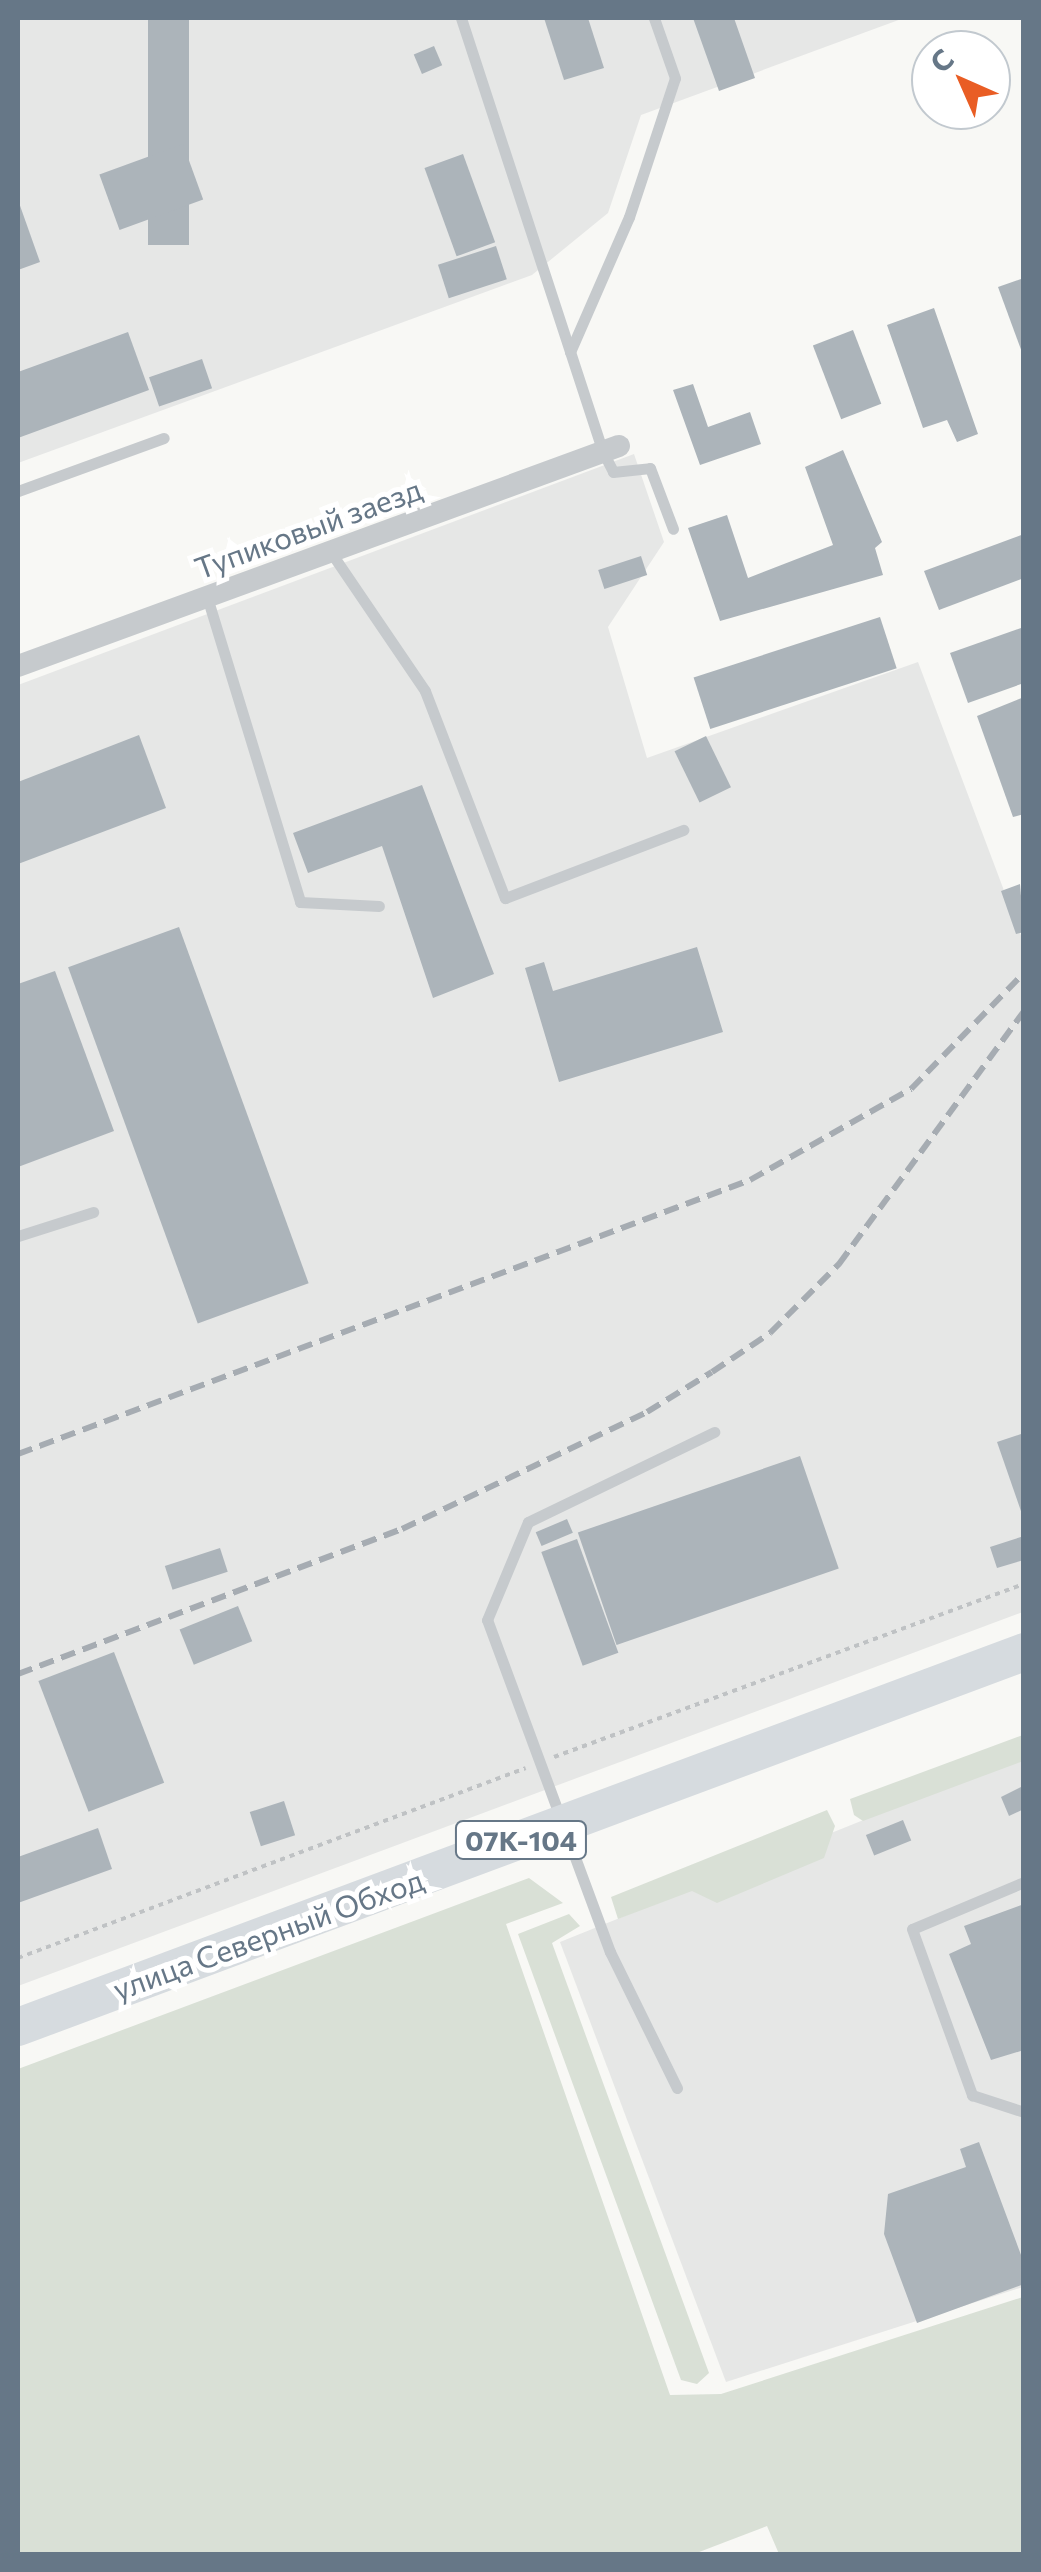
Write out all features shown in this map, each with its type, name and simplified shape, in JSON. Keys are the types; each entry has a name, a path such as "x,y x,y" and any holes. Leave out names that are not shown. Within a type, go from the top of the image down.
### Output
{"highway":[{"name":"улица Северный Обход","path":"18,2027 1024,1652"}],"street":[{"name":"Тупиковый заезд","path":"18,666 611,449"}],"lane":[{"path":"461,18 570,352 611,449 613,472 650,468 672,529"},
{"path":"570,352 629,217 675,78 654,18"},
{"path":"18,492 164,438"},
{"path":"330,551 425,691 505,898 682,830"},
{"path":"207,596 300,902 379,906"},
{"path":"18,1236 93,1212"},
{"path":"677,2088 610,1952 487,1620 528,1522 714,1432"},
{"path":"1024,1882 912,1929 972,2096 1024,2112"}],"path":[{"path":"18,1958 1024,1584"}],"shaded area":[{"path":"18,18 904,18 641,115 608,213 532,275 18,463"},
{"path":"634,454 664,542 608,627 647,758 918,662 1023,941 1023,1612 18,1986 18,685"},
{"path":"1023,1735 1023,1761 863,1821 854,1815 850,1799"},
{"path":"1023,1756 1023,2287 726,2382 560,1942"},
{"path":"827,1810 835,1826 824,1858 717,1903 692,1891 618,1919 611,1897"},
{"path":"529,1878 563,1903 506,1924 670,2395 721,2394 1023,2297 1023,2554 779,2554 767,2526 694,2554 18,2554 18,2069"},
{"path":"569,1914 580,1926 552,1943 709,2373 697,2384 681,2380 518,1934"}],"building":[{"path":"148,18 189,18 189,245 148,245"},
{"path":"544,18 588,18 604,68 564,80"},
{"path":"693,18 734,18 755,78 719,91"},
{"path":"434,46 442,65 422,74 414,55"},
{"path":"183,144 203,199 120,230 99,174"},
{"path":"463,154 495,242 457,256 424,168"},
{"path":"18,200 40,262 18,270"},
{"path":"496,246 507,279 449,298 438,265"},
{"path":"1024,278 1024,355 1023,355 998,287"},
{"path":"934,308 978,434 957,442 947,420 923,428 887,325"},
{"path":"853,330 881,404 841,419 813,345"},
{"path":"128,332 149,390 18,438 18,372"},
{"path":"202,359 212,388 159,407 149,377"},
{"path":"693,384 708,427 750,412 761,444 700,465 673,390"},
{"path":"843,450 882,542 875,548 883,575 720,621 688,528 727,515 748,578 833,545 805,467"},
{"path":"1024,534 1024,578 939,610 924,571"},
{"path":"641,556 647,575 604,589 598,570"},
{"path":"880,617 897,668 710,729 694,678"},
{"path":"1024,627 1024,683 968,703 950,653"},
{"path":"1024,697 1024,814 1013,817 977,716"},
{"path":"139,735 166,808 18,864 18,782"},
{"path":"706,736 731,787 700,803 675,751"},
{"path":"422,785 494,974 433,998 382,846 308,873 293,833"},
{"path":"1020,884 1024,932 1016,934 1001,891"},
{"path":"179,927 309,1283 198,1324 68,967"},
{"path":"697,947 723,1032 559,1082 525,968 544,962 553,991"},
{"path":"55,971 114,1131 18,1167 18,984"},
{"path":"1024,1433 1024,1517 1023,1517 997,1442"},
{"path":"800,1456 839,1569 617,1645 578,1533"},
{"path":"567,1519 573,1533 542,1546 536,1532"},
{"path":"1024,1536 1024,1560 997,1568 990,1547"},
{"path":"577,1539 618,1653 583,1666 541,1552"},
{"path":"220,1548 228,1572 173,1590 165,1566"},
{"path":"238,1606 252,1641 194,1665 180,1630"},
{"path":"114,1652 164,1783 89,1812 38,1681"},
{"path":"1021,1787 1024,1809 1009,1816 1001,1797"},
{"path":"284,1801 295,1835 261,1846 250,1812"},
{"path":"903,1820 911,1840 874,1855 866,1835"},
{"path":"98,1828 112,1869 18,1903 18,1857"},
{"path":"1024,1904 1024,2050 991,2060 949,1954 971,1944 964,1926"},
{"path":"979,2142 1024,2263 1024,2284 917,2323 884,2234 888,2194 966,2167 960,2149"}],"railway":[{"path":"18,1454 750,1180 911,1089 1024,973"},
{"path":"18,1674 402,1529 647,1412 712,1372 770,1333 839,1264 1024,1011"}]}
